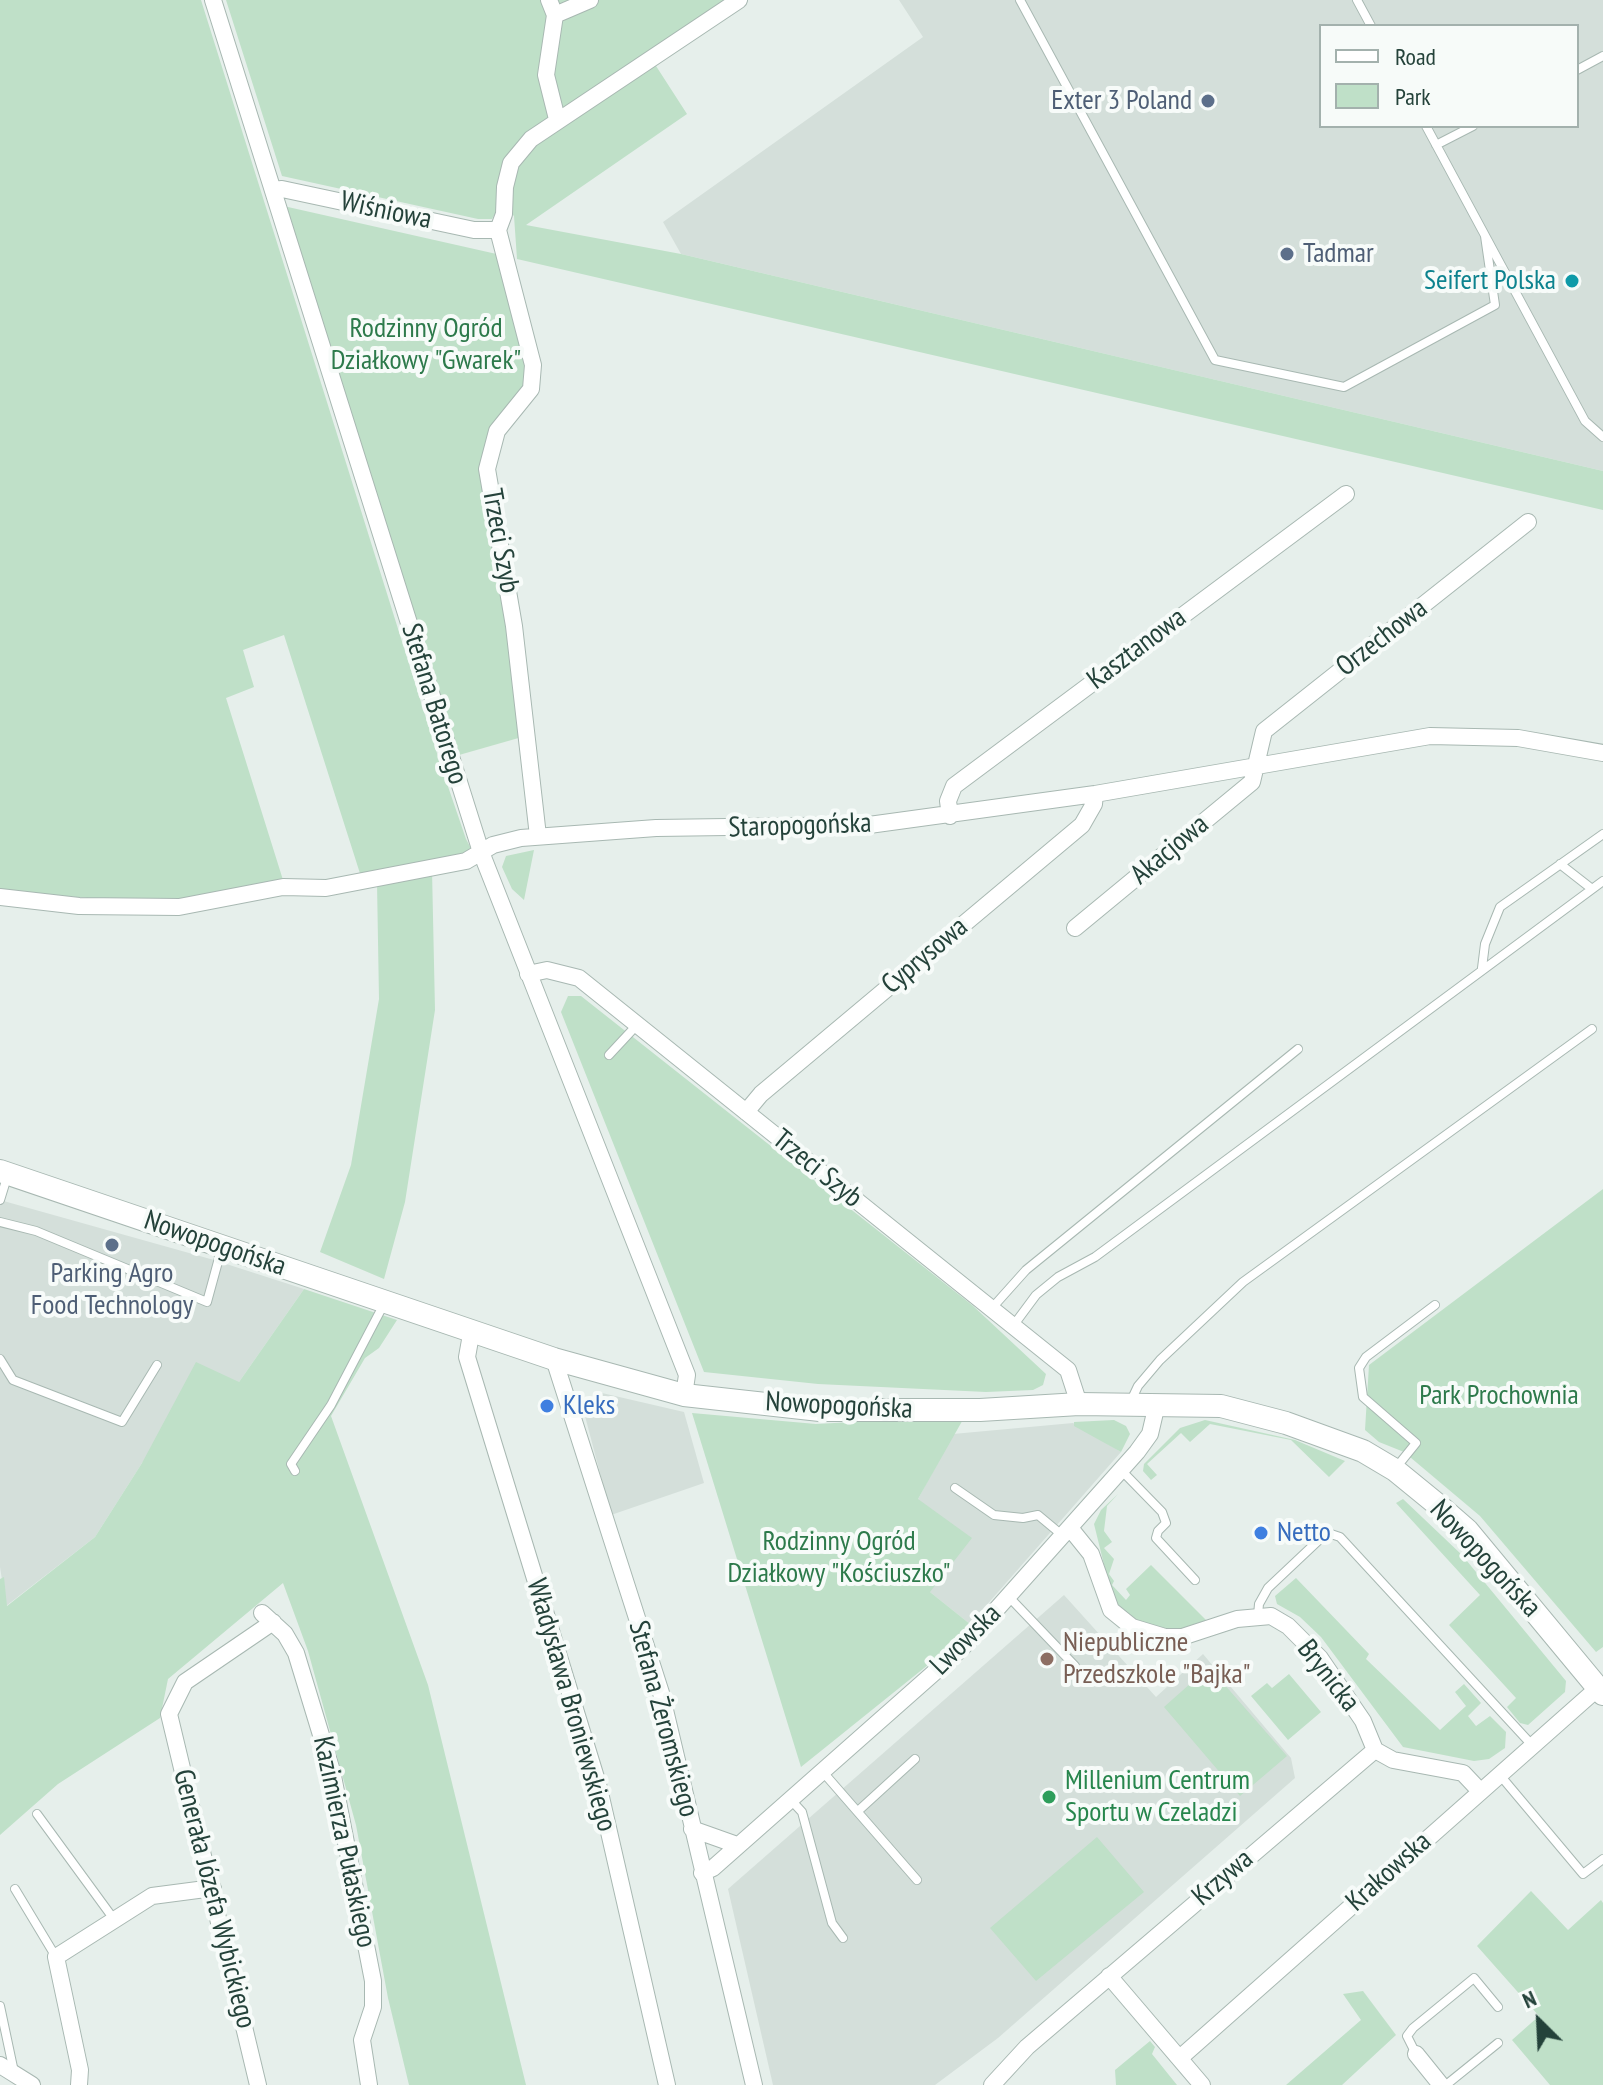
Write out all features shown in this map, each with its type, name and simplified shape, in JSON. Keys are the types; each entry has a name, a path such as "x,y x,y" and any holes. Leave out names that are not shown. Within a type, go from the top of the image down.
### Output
{"street":[{"name":"Stefana Batorego","path":"213,0 481,852 687,1375 684,1395"},
{"path":"590,0 552,7 546,75 557,119 739,0"},
{"name":"Trzeci Szyb","path":"538,836 514,626 487,469 497,431 531,389 533,365 498,230 511,163 531,139 557,119"},
{"name":"Wiśniowa","path":"274,190 296,191 474,230 498,230"},
{"name":"Kasztanowa","path":"950,816 948,801 954,786 1346,494"},
{"name":"Orzechowa","path":"1256,766 1264,731 1528,522"},
{"name":"Staropogońska","path":"0,897 92,907 179,907 283,887 326,888 466,861 493,845 538,836 648,829 869,825 950,816 1430,736 1518,738 1603,753"},
{"name":"Akacjowa","path":"1075,928 1252,782 1256,766"},
{"name":"Cyprysowa","path":"746,1112 761,1094 1082,825 1094,804 1095,794"},
{"name":"Trzeci Szyb","path":"528,974 547,970 579,978 1068,1370 1079,1404"},
{"name":"Nowopogońska","path":"4,1172 554,1359 684,1395 820,1410 980,1410 1079,1404 1221,1406 1286,1423 1363,1451 1395,1470 1467,1530 1600,1691"},
{"name":"Władysława Broniewskiego","path":"472,1329 467,1357 598,1784 667,2085"},
{"name":"Stefana Żeromskiego","path":"554,1359 661,1693 754,2085"},
{"name":"Lwowska","path":"702,1873 713,1868 962,1648 1150,1434 1157,1404"},
{"path":"1066,1532 1091,1554 1111,1610 1132,1627 1165,1637 1182,1637 1258,1615"},
{"name":"Brynicka","path":"1258,1615 1271,1616 1288,1626 1320,1658 1363,1721 1375,1750"},
{"name":"Kazimierza Pułaskiego","path":"169,1714 185,1682 268,1617 296,1653 332,1771 373,1981 373,2007 362,2040 369,2085"},
{"name":"Krakowska","path":"1181,2057 1531,1744 1600,1691"},
{"name":"Generała Józefa Wybickiego","path":"169,1714 258,2085"},
{"path":"1375,1750 1393,1760 1463,1773 1479,1790"},
{"name":"Krzywa","path":"992,2085 1027,2047 1375,1750"},
{"path":"692,1829 737,1845"},
{"path":"79,2085 80,2070 56,1957 152,1896 213,1888"},
{"path":"1109,1976 1202,2085"},
{"path":"1416,2054 1443,2085"},
{"path":"7,2069 32,2085"}],"lane":[{"path":"1020,0 1215,360 1344,387 1495,305 1485,236"},
{"path":"1357,0 1370,24"},
{"path":"1579,69 1603,56"},
{"path":"1427,128 1585,421 1603,437"},
{"path":"1436,145 1469,128"},
{"path":"1482,968 1485,944 1500,907 1603,834"},
{"path":"1560,864 1592,889"},
{"path":"1013,1326 1036,1295 1058,1277 1095,1257 1603,881"},
{"path":"609,1055 636,1026"},
{"path":"1130,1404 1138,1386 1160,1360 1243,1282 1592,1029"},
{"path":"992,1308 1026,1270 1298,1049"},
{"path":"0,1200 4,1172"},
{"path":"0,1222 36,1231 207,1302 222,1247"},
{"path":"295,1471 291,1464 331,1405 386,1301"},
{"path":"1395,1470 1416,1443 1363,1397 1359,1368 1366,1357 1435,1305"},
{"path":"0,1359 13,1380 122,1422 157,1365"},
{"path":"1121,1470 1167,1519 1156,1538 1195,1580"},
{"path":"955,1488 994,1515 1023,1518 1038,1515 1066,1532"},
{"path":"1258,1615 1268,1588 1320,1539 1331,1534 1340,1537 1531,1744"},
{"path":"1009,1597 1075,1666"},
{"path":"858,1811 915,1759"},
{"path":"822,1770 917,1880"},
{"path":"1498,1773 1583,1874 1603,1859"},
{"path":"790,1799 802,1812 832,1923 843,1938"},
{"path":"37,1814 113,1918"},
{"path":"15,1889 56,1957"},
{"path":"1416,2054 1407,2036 1411,2030 1474,1978 1498,2007"},
{"path":"0,2006 7,2069"},
{"path":"1443,2085 1498,2043"}],"shaded area":[{"path":"899,0 1603,0 1603,471 681,254 663,222 923,37"},
{"path":"0,1200 214,1260 304,1289 239,1382 142,1463 95,1537 6,1606 0,1567"},
{"path":"602,1393 684,1412 704,1483 611,1515 585,1416"},
{"path":"1073,1423 1121,1452 970,1624 930,1592 918,1499 953,1434"},
{"path":"1064,1595 1156,1697 1203,1654 1291,1758 1295,1778 998,2038 935,2085 773,2085 728,1889"}],"green space":[{"path":"0,0 201,0 441,766 466,839 478,862 432,870 435,1010 405,1202 384,1279 320,1252 351,1165 379,999 377,883 364,886 284,635 243,650 254,687 226,698 283,880 153,904 0,890"},
{"path":"226,0 724,0 647,52 687,114 526,225 681,254 1603,471 1603,510 517,259 514,216 501,203 492,219 478,219 282,176"},
{"name":"Rodzinny Ogród Działkowy \"Gwarek\"","path":"279,205 501,255 534,381 497,431 487,469 529,735 459,755"},
{"path":"534,850 524,900 512,889 502,867 506,856"},
{"path":"568,996 581,996 972,1305 1046,1374 1043,1385 1033,1390 986,1392 818,1384 704,1372 561,1012"},
{"name":"Park Prochownia","path":"1603,1189 1603,1647 1596,1652 1480,1516 1404,1452 1379,1442 1365,1430 1369,1365"},
{"path":"304,1289 397,1320 379,1348 365,1358 331,1416 428,1685 526,2085 409,2085 388,1998 356,1825 308,1651 283,1583 168,1679 160,1718 58,1784 0,1835 0,1579 4,1577 7,1606 95,1537 142,1463 196,1362 239,1382"},
{"name":"Rodzinny Ogród Działkowy \"Kościuszko\"","path":"692,1413 816,1424 965,1416 918,1499 972,1538 930,1592 970,1624 949,1648 801,1767"},
{"path":"1114,1420 1126,1426 1130,1434 1121,1452 1074,1426 1074,1422"},
{"path":"1205,1420 1295,1440 1345,1461 1329,1477 1291,1440 1210,1424 1190,1442 1181,1433 1147,1464 1157,1475 1151,1480 1143,1471 1144,1464 1180,1428"},
{"path":"1118,1494 1107,1506 1104,1531 1112,1542 1104,1548 1114,1559 1109,1574 1114,1581 1112,1585 1126,1600 1130,1595 1126,1589 1151,1565 1208,1622 1177,1630 1132,1625 1112,1597 1094,1524 1101,1510"},
{"path":"1403,1499 1462,1555 1566,1681 1565,1692 1528,1725 1520,1723 1507,1707 1516,1698 1449,1625 1480,1595 1396,1503"},
{"path":"1296,1578 1369,1654 1366,1659 1440,1730 1466,1706 1455,1692 1464,1684 1481,1703 1468,1716 1476,1726 1490,1716 1506,1732 1505,1748 1489,1759 1474,1761 1403,1747 1321,1637 1300,1617 1277,1604 1275,1596"},
{"path":"1209,1667 1287,1756 1240,1796 1164,1707"},
{"path":"1289,1674 1321,1712 1288,1740 1251,1696 1267,1683 1272,1688"},
{"path":"1097,1837 1144,1892 1036,1981 990,1928"},
{"path":"1531,1891 1568,1930 1601,1900 1603,1903 1603,2085 1550,2085 1512,2040 1539,2016 1477,1946"},
{"path":"1363,1991 1396,2035 1342,2085 1286,2085 1361,2020 1343,1994"},
{"path":"1150,2041 1155,2047 1152,2054 1177,2085 1116,2085 1115,2070"}],"place":[{"name":"Exter 3 Poland","path":"1208,101"},
{"name":"Tadmar","path":"1287,254"},
{"name":"Seifert Polska","path":"1572,281"},
{"name":"Parking Agro Food Technology","path":"112,1245"},
{"name":"Kleks","path":"547,1406"},
{"name":"Netto","path":"1261,1533"},
{"name":"Niepubliczne Przedszkole \"Bajka\"","path":"1047,1659"},
{"name":"Millenium Centrum Sportu w Czeladzi","path":"1049,1797"}]}
